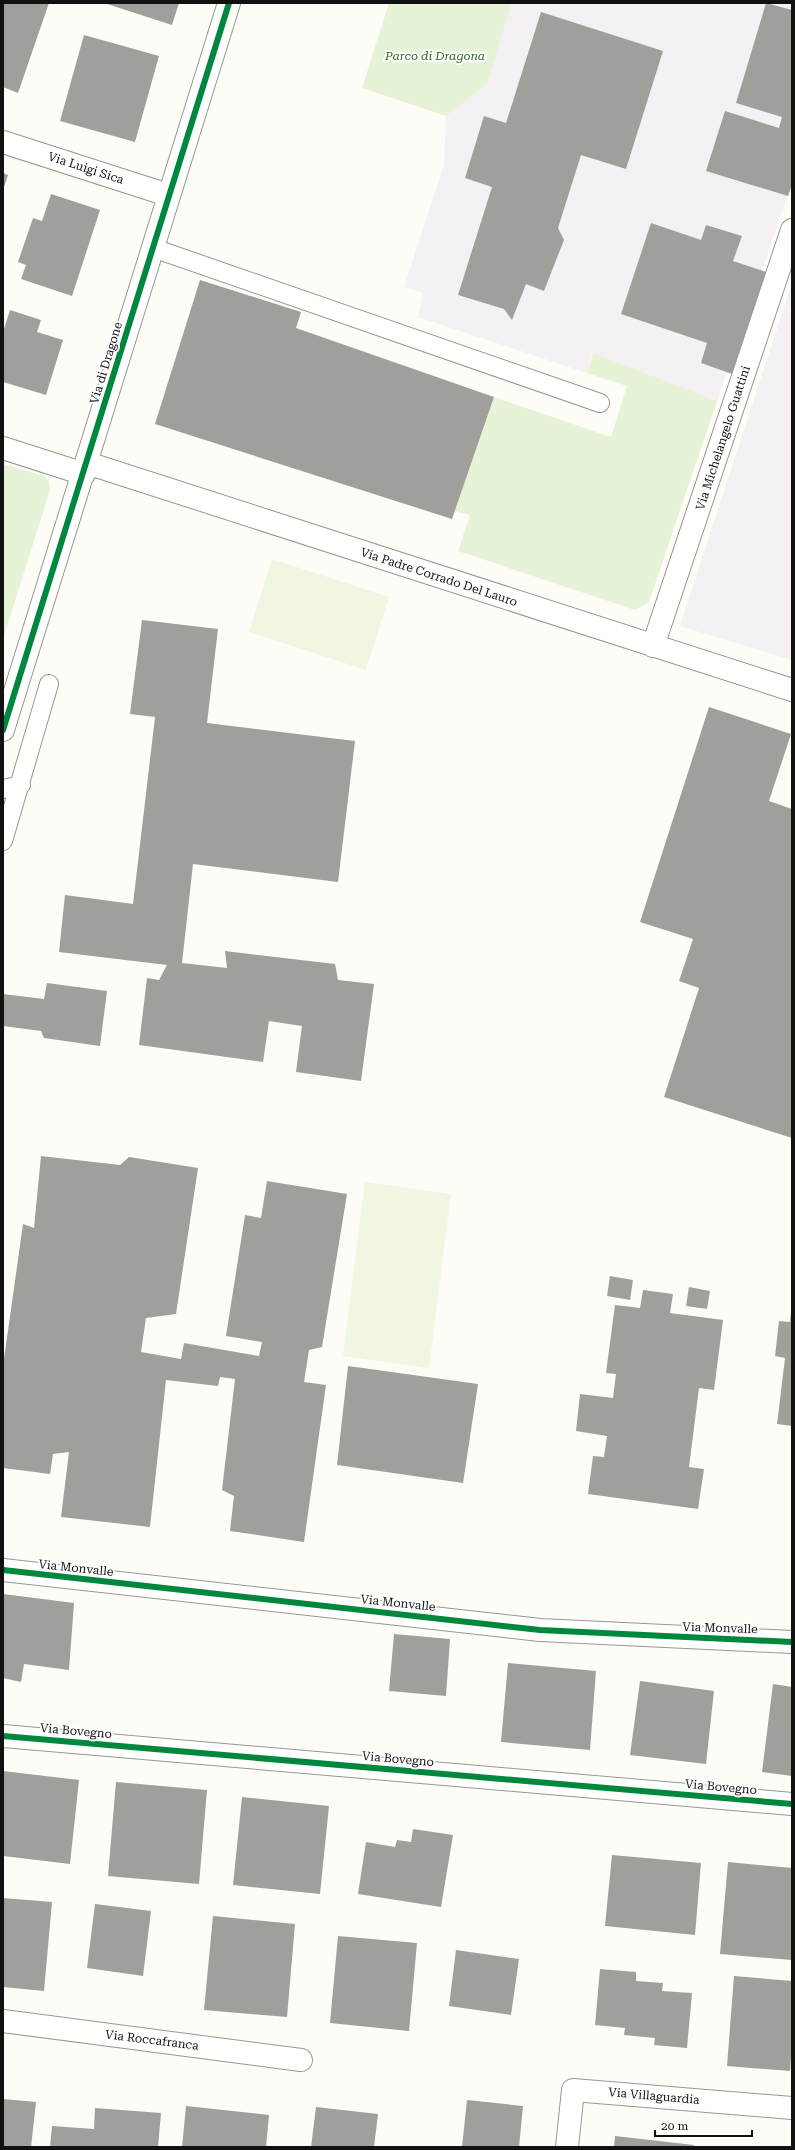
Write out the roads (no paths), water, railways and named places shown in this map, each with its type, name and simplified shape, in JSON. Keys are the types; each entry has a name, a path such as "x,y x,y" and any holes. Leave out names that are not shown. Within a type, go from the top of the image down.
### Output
{"street":[{"name":"Via di Dragone","path":"3,730 153,248 168,195 229,3"},
{"name":"Via Luigi Sica","path":"3,142 168,195"},
{"name":"Via Michelangelo Guattini","path":"654,646 792,230"},
{"name":"Via Padre Corrado Del Lauro","path":"3,448 85,468 792,690"},
{"name":"Via Monvalle","path":"3,1570 540,1630 792,1642"},
{"name":"Via Bovegno","path":"3,1736 792,1804"},
{"name":"Via Roccafranca","path":"3,2021 301,2060"},
{"name":"Via Villaguardia","path":"567,2147 573,2090 792,2108"}],"lane":[{"path":"153,248 600,402"},
{"path":"3,841 21,785 49,684"},
{"path":"3,789 21,785"}],"park label":[{"name":"Parco di Dragona","path":"435,56"}]}
